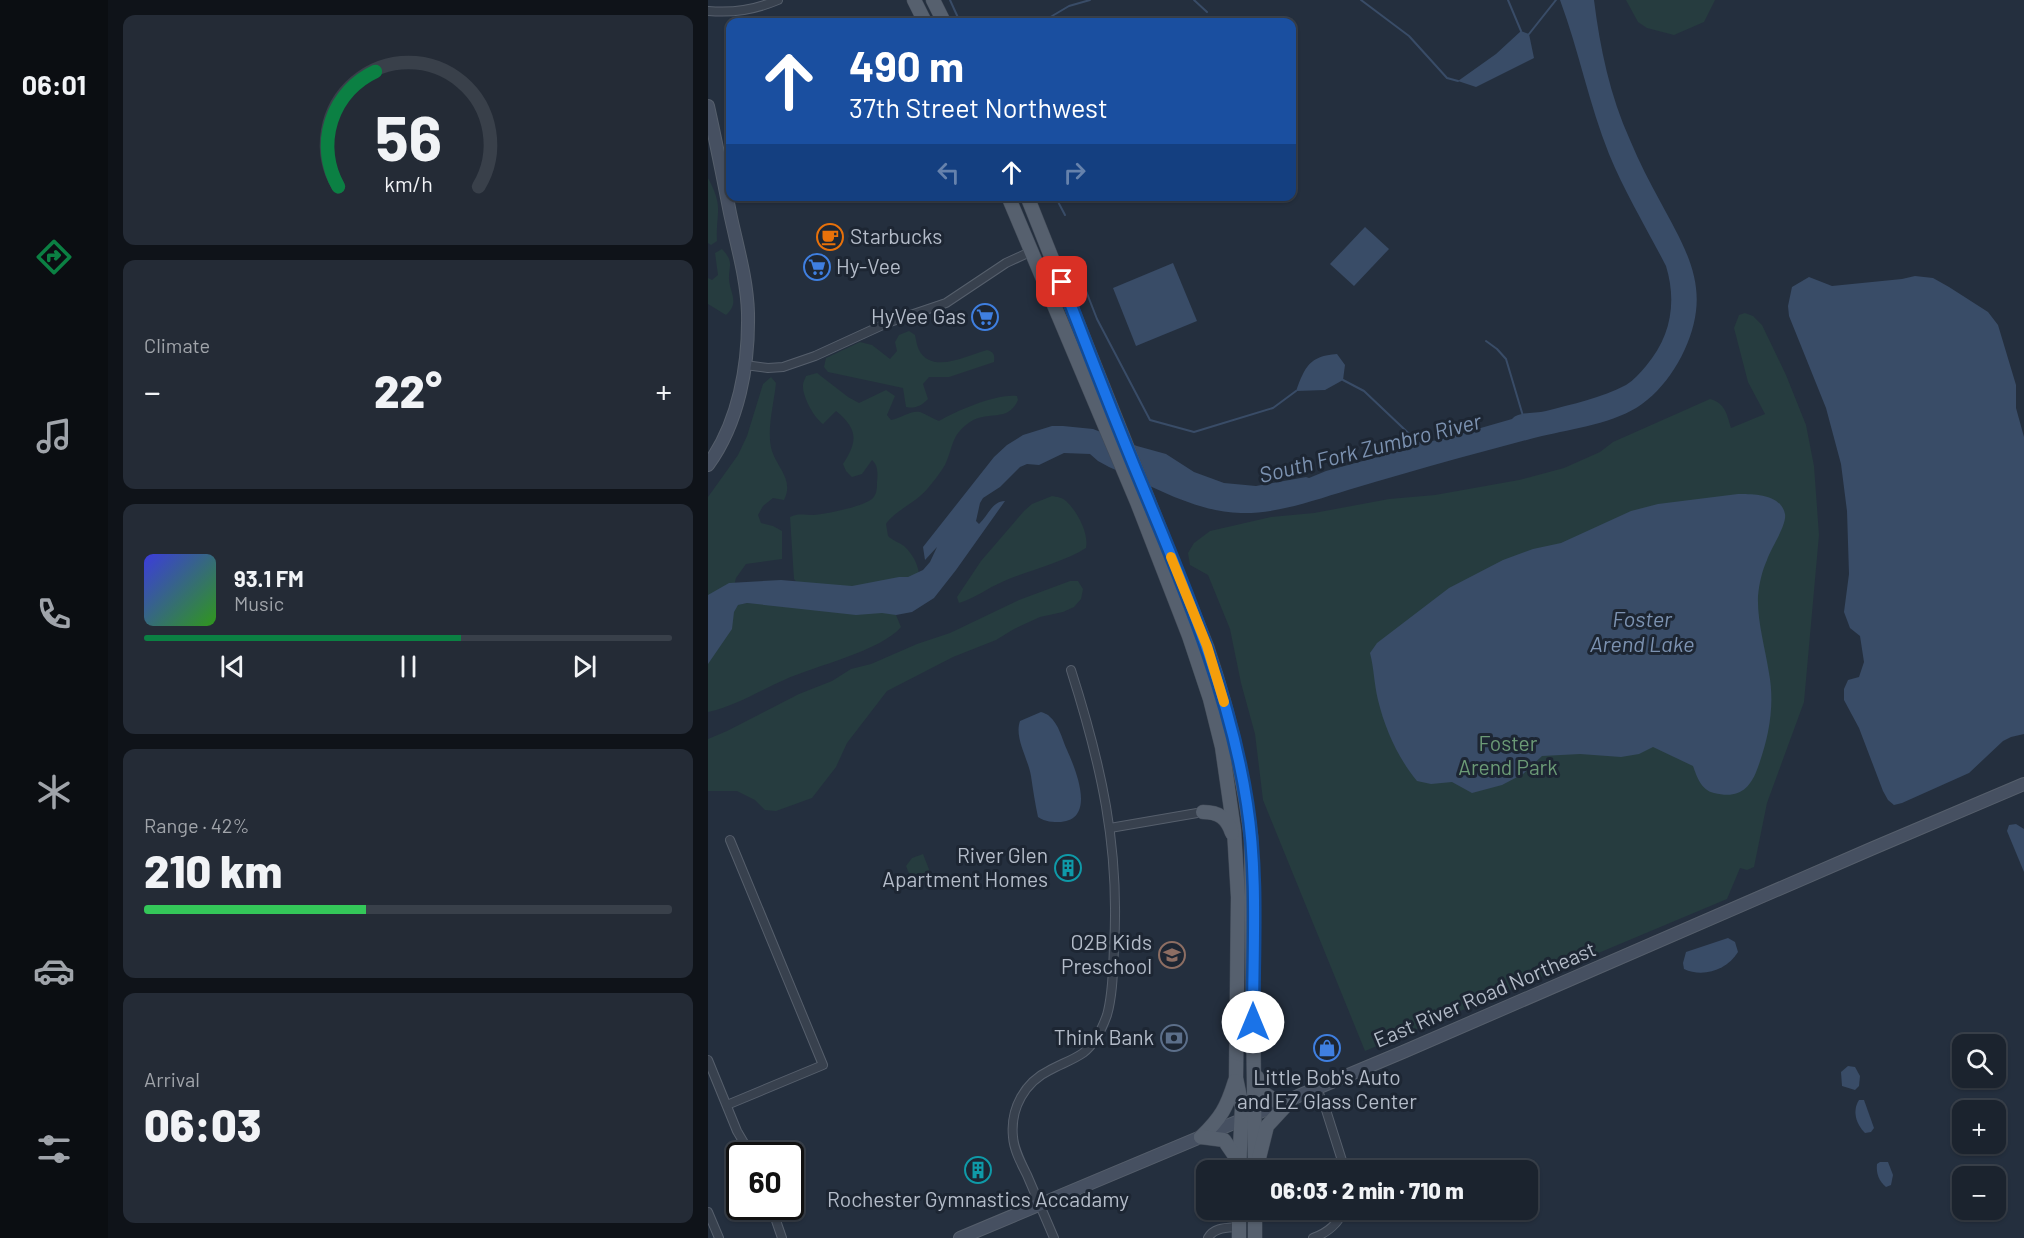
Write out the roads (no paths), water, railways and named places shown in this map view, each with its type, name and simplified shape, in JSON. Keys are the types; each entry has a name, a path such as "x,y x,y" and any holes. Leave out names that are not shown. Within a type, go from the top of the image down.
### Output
{"main road":[{"path":"914,0 923,18"},
{"path":"933,0 942,18"},
{"path":"1010,201 1103,406 1207,646 1222,691 1245,794 1252,861 1253,1065 1248,1117 1240,1160"},
{"path":"1029,201 1103,406"},
{"path":"1144,504 1200,664 1217,728 1233,813 1238,897 1236,1078 1242,1107 1248,1117 1254,1160"},
{"path":"1203,812 1218,803 1227,780"},
{"path":"1203,812 1215,812 1227,821 1233,834 1236,859"},
{"path":"1253,1065 1261,1091 1286,1102 1267,1126 1258,1160"},
{"path":"1201,1137 1226,1108 1236,1078"},
{"path":"1201,1137 1224,1140 1236,1160"},
{"path":"1255,1220 1255,1238"}],"street":[{"path":"708,11 758,9 778,0"},
{"path":"708,106 726,195"},
{"path":"708,465 722,443 734,414 745,365 748,313 746,293 727,201"},
{"path":"745,365 783,367 815,356 887,323 946,303 1006,263 1032,250"},
{"path":"1054,1238 1014,1145 1015,1109 1029,1084 1048,1070 1084,1052 1095,1039 1104,1022 1109,999 1115,932 1115,880 1110,828 1099,764 1071,670"},
{"name":"East River Road Northeast","path":"960,1238 1317,1089 2024,784"},
{"path":"1110,828 1203,812"},
{"path":"727,1105 824,1065 730,840"},
{"path":"708,1060 743,1142"},
{"path":"1317,1089 1342,1160"},
{"path":"708,1212 718,1238"},
{"path":"776,1220 782,1238"},
{"path":"1313,1238 1332,1227 1337,1220"},
{"path":"1208,1238 1212,1231 1218,1229 1239,1232"}],"water":[{"path":"1560,0 1594,0 1599,36 1611,89 1623,123 1687,255 1695,282 1696,311 1685,350 1662,386 1642,404 1620,416 1593,424 1459,458 1296,506 1255,513 1224,511 1190,503 1109,467 1090,454 1064,453 1039,465 1027,464 1020,467 1000,487 983,498 976,521 979,524 993,506 1005,501 934,598 912,612 896,615 882,613 856,615 747,603 738,605 734,612 732,629 708,664 708,595 729,583 781,580 852,586 908,577 923,570 930,562 937,547 925,560 923,547 994,457 1023,435 1052,426 1093,429 1137,446 1166,454 1194,472 1224,483 1256,486 1309,478 1423,442 1439,440 1512,419 1515,416 1546,411 1607,394 1632,381 1654,355 1666,331 1671,306 1669,279 1666,266 1609,154"},
{"path":"1521,31 1529,34 1534,58 1476,87 1458,81 1496,54"},
{"path":"1365,227 1389,249 1354,286 1330,264"},
{"path":"1173,263 1197,321 1136,346 1113,288"},
{"path":"1915,276 1933,278 1988,312 1998,325 2016,385 2016,408 2024,437 2024,734 2003,741 1969,773 1894,805 1883,791 1859,728 1844,700 1844,689 1848,680 1859,677 1864,662 1860,636 1850,628 1844,612 1849,574 1847,511 1841,464 1826,408 1789,316 1788,306 1792,287 1809,277 1832,286"},
{"path":"1337,354 1345,365 1343,380 1325,390 1296,391 1309,364 1320,357"},
{"name":"Foster Arend Lake","path":"1738,494 1766,496 1778,502 1785,514 1758,591 1759,615 1771,685 1771,709 1762,756 1755,775 1747,787 1730,795 1714,793 1700,782 1693,766 1653,747 1639,754 1621,757 1580,754 1542,756 1523,774 1502,785 1472,793 1452,782 1431,784 1417,781 1398,753 1381,711 1370,653 1377,643 1449,588 1503,560 1533,549 1561,543 1631,511 1658,504"},
{"path":"1041,712 1049,716 1058,727 1078,780 1081,803 1078,812 1072,819 1061,822 1038,817 1029,769 1019,734 1020,721"},
{"path":"2016,824 2024,829 2024,872 2007,831 2009,825"},
{"path":"1728,938 1735,942 1738,952 1728,964 1714,971 1699,973 1684,969 1686,952"},
{"path":"1848,1066 1855,1067 1860,1076 1859,1086 1855,1090 1842,1086 1841,1072"},
{"path":"1859,1100 1864,1100 1874,1128 1871,1132 1865,1133 1857,1122 1855,1113"},
{"path":"1888,1162 1893,1175 1891,1185 1886,1187 1878,1174 1877,1164"}],"waterway":[{"path":"950,0 958,18"},
{"path":"1049,18 1069,6 1090,0"},
{"path":"1194,0 1207,12"},
{"path":"1361,0 1409,36 1447,78 1458,81"},
{"path":"1508,0 1521,31"},
{"path":"1529,34 1556,0"},
{"path":"1058,201 1065,215"},
{"path":"1079,273 1097,319 1150,420 1194,432 1273,408 1296,391"},
{"path":"1486,341 1506,359 1523,416"},
{"name":"South Fork Zumbro River","path":"1343,380 1364,391 1421,445"}],"place":[{"name":"Starbucks","path":"830,237"},
{"name":"Hy-Vee","path":"817,267"},
{"name":"HyVee Gas","path":"985,317"},
{"name":"River Glen Apartment Homes","path":"1068,868"},
{"name":"O2B Kids Preschool","path":"1172,955"},
{"name":"Think Bank","path":"1174,1038"},
{"name":"Little Bob's Auto and EZ Glass Center","path":"1327,1048"},
{"name":"Rochester Gymnastics Accadamy","path":"978,1170"}],"park label":[{"name":"Foster Arend Park","path":"1508,756"}]}
